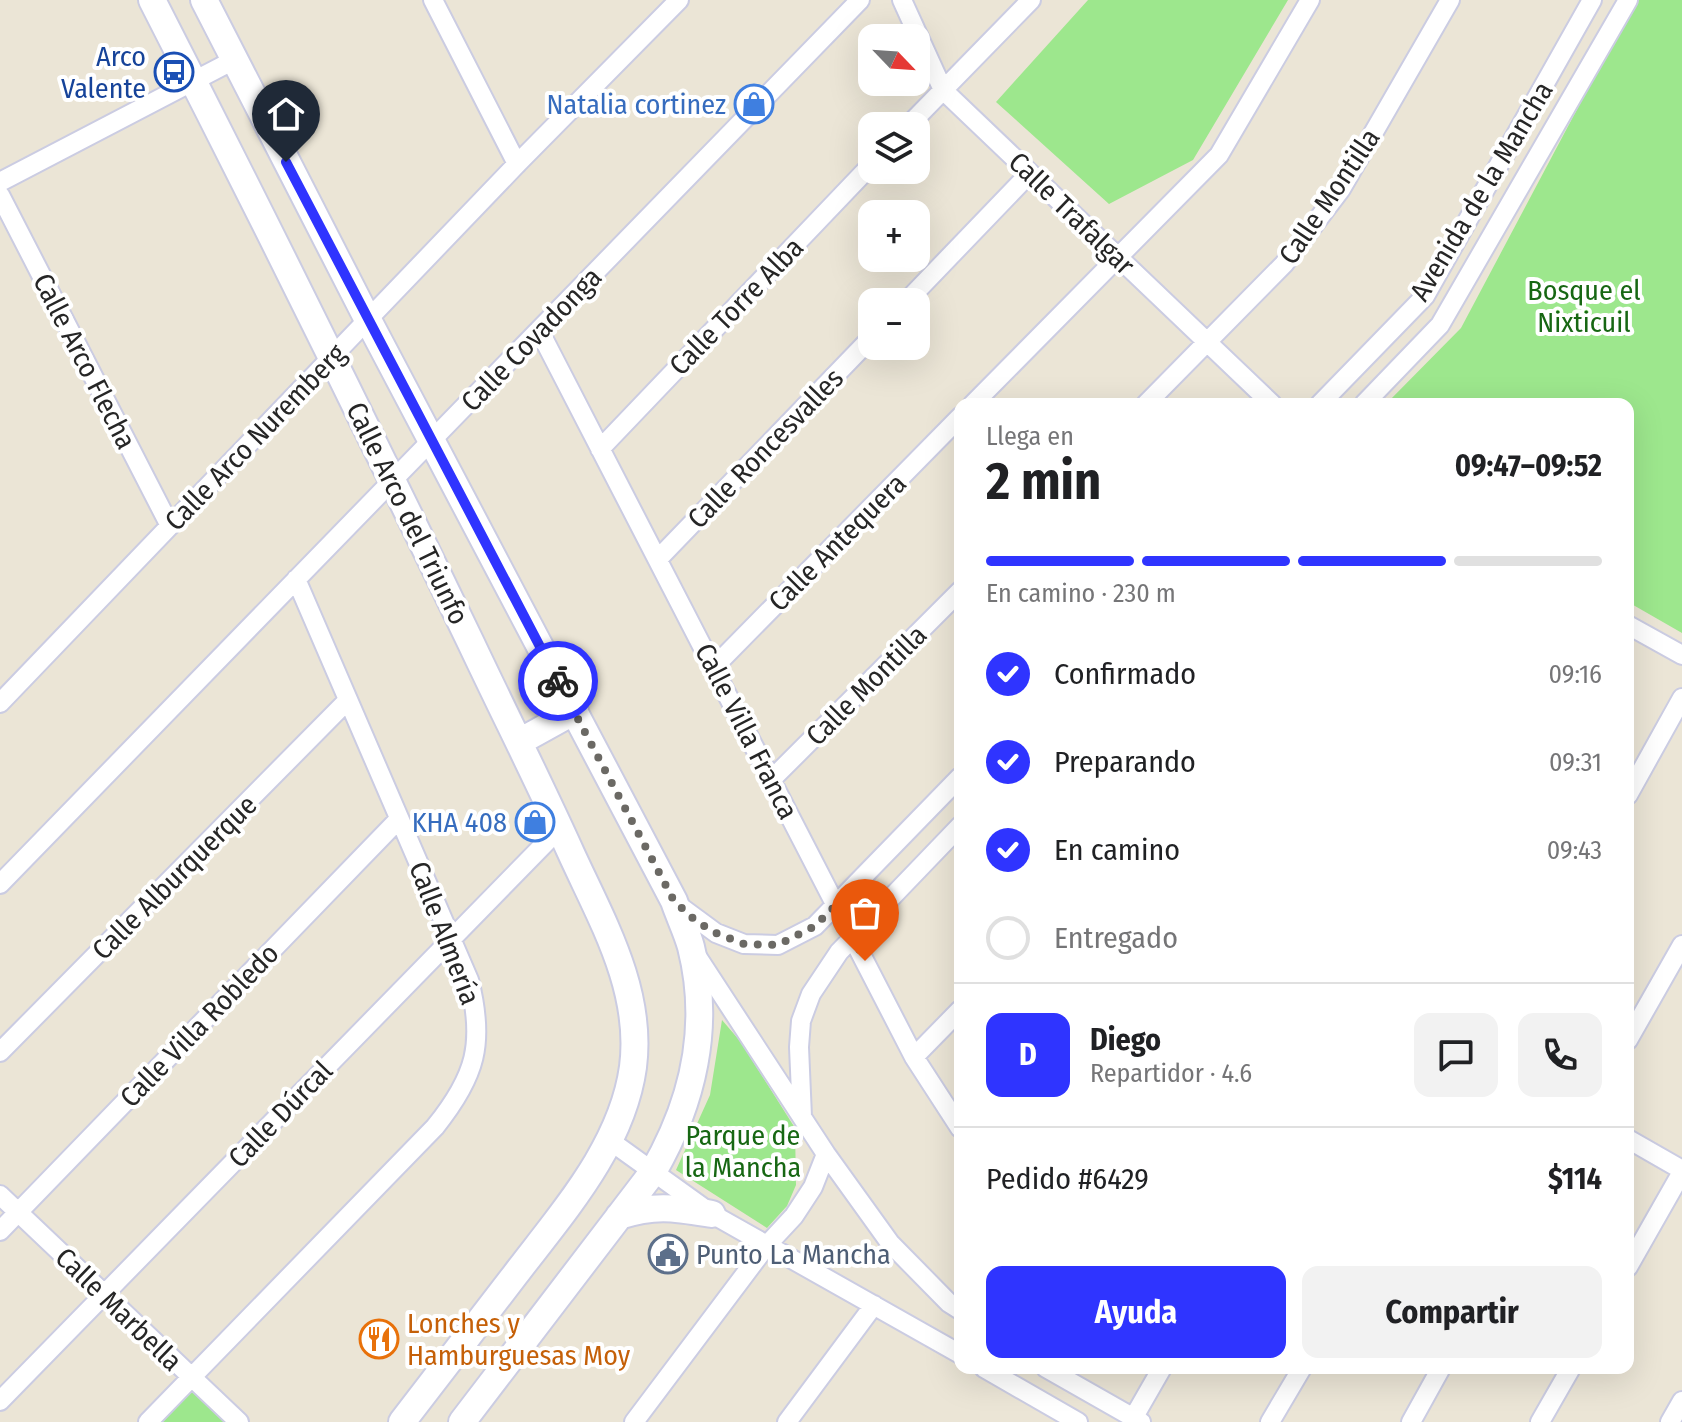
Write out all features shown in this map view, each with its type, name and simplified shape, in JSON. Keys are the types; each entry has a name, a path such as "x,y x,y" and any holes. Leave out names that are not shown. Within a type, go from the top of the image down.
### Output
{"street":[{"name":"Calle Arco del Triunfo","path":"152,0 333,356 560,828 624,974 632,1007 632,1068 609,1140"},
{"name":"Calle Arco del Triunfo","path":"204,0 431,441 674,901 691,947"},
{"path":"433,0 517,164"},
{"name":"Calle Arco Nuremberg","path":"1,697 679,0"},
{"name":"Calle Covadonga","path":"0,884 860,0"},
{"name":"Calle Trafalgar","path":"902,0 943,90 1266,398"},
{"path":"922,112 1031,0"},
{"path":"979,398 1219,155 1310,0"},
{"name":"Calle Montilla","path":"1152,398 1284,264 1341,189 1450,0"},
{"name":"Avenida de la Mancha","path":"1326,398 1425,296 1592,0"},
{"name":"Avenida de la Mancha","path":"1370,398 1440,325 1628,0"},
{"path":"0,182 234,60"},
{"path":"919,288 1030,173"},
{"name":"Calle Torre Alba","path":"600,449 858,179"},
{"name":"Calle Arco Flecha","path":"0,195 170,526"},
{"name":"Calle Villa Franca","path":"539,330 914,1057 954,1119"},
{"name":"Calle Roncesvalles","path":"658,559 858,352"},
{"name":"Calle Antequera","path":"714,667 954,423"},
{"name":"Calle Almería","path":"148,1422 435,1127 458,1099 470,1071 478,1039 477,1010 469,980 296,579"},
{"name":"Calle Montilla","path":"772,779 954,597"},
{"path":"1634,628 1682,655"},
{"path":"1634,784 1682,698"},
{"name":"Calle Alburquerque","path":"0,1052 347,701"},
{"path":"519,742 575,711"},
{"path":"674,901 716,933 744,944 778,945 815,926 954,783"},
{"name":"Calle Villa Robledo","path":"0,1231 399,819"},
{"name":"Calle Dúrcal","path":"0,1401 560,828"},
{"path":"802,1120 799,1047 801,1021 811,994 826,968 853,937 954,832"},
{"path":"1634,1029 1682,945"},
{"path":"691,947 802,1120 890,1243 954,1306"},
{"path":"462,1422 653,1172 672,1140 687,1103 699,1033 698,994 691,947"},
{"path":"914,1057 954,1016"},
{"path":"402,1422 573,1198 609,1140 712,1214 954,1351"},
{"path":"1634,1143 1682,1171 1634,1256"},
{"path":"634,1422 767,1245 794,1216 826,1154"},
{"name":"Calle Marbella","path":"0,1195 239,1422"},
{"path":"619,1216 644,1208 667,1207 712,1214"},
{"path":"797,1419 874,1305"},
{"path":"994,1374 1078,1422"},
{"path":"1056,1374 1135,1421 1159,1374"},
{"path":"1270,1422 1298,1374"},
{"path":"1411,1422 1438,1374"},
{"path":"1540,1422 1568,1374"},
{"path":"1670,1422 1682,1401"}],"green space":[{"path":"1088,0 1288,0 1193,160 1109,204 996,102"},
{"name":"Bosque el Nixticuil","path":"1635,0 1682,0 1682,633 1634,605 1634,398 1392,398 1461,328"},
{"name":"Parque de la Mancha","path":"722,1020 740,1041 795,1128 796,1185 787,1206 767,1228 676,1170 710,1095"},
{"path":"190,1385 230,1422 156,1422"}],"way so far":[{"path":"558,681 674,901 696,921 716,933 744,944 778,945 815,926 837,904 865,961"}],"place":[{"name":"Arco Valente","path":"174,72"},
{"name":"Natalia cortinez","path":"754,104"},
{"name":"KHA 408","path":"535,822"},
{"name":"Punto La Mancha","path":"668,1254"},
{"name":"Lonches y Hamburguesas Moy","path":"379,1339"}],"route":[{"path":"286,162 558,681"}]}
